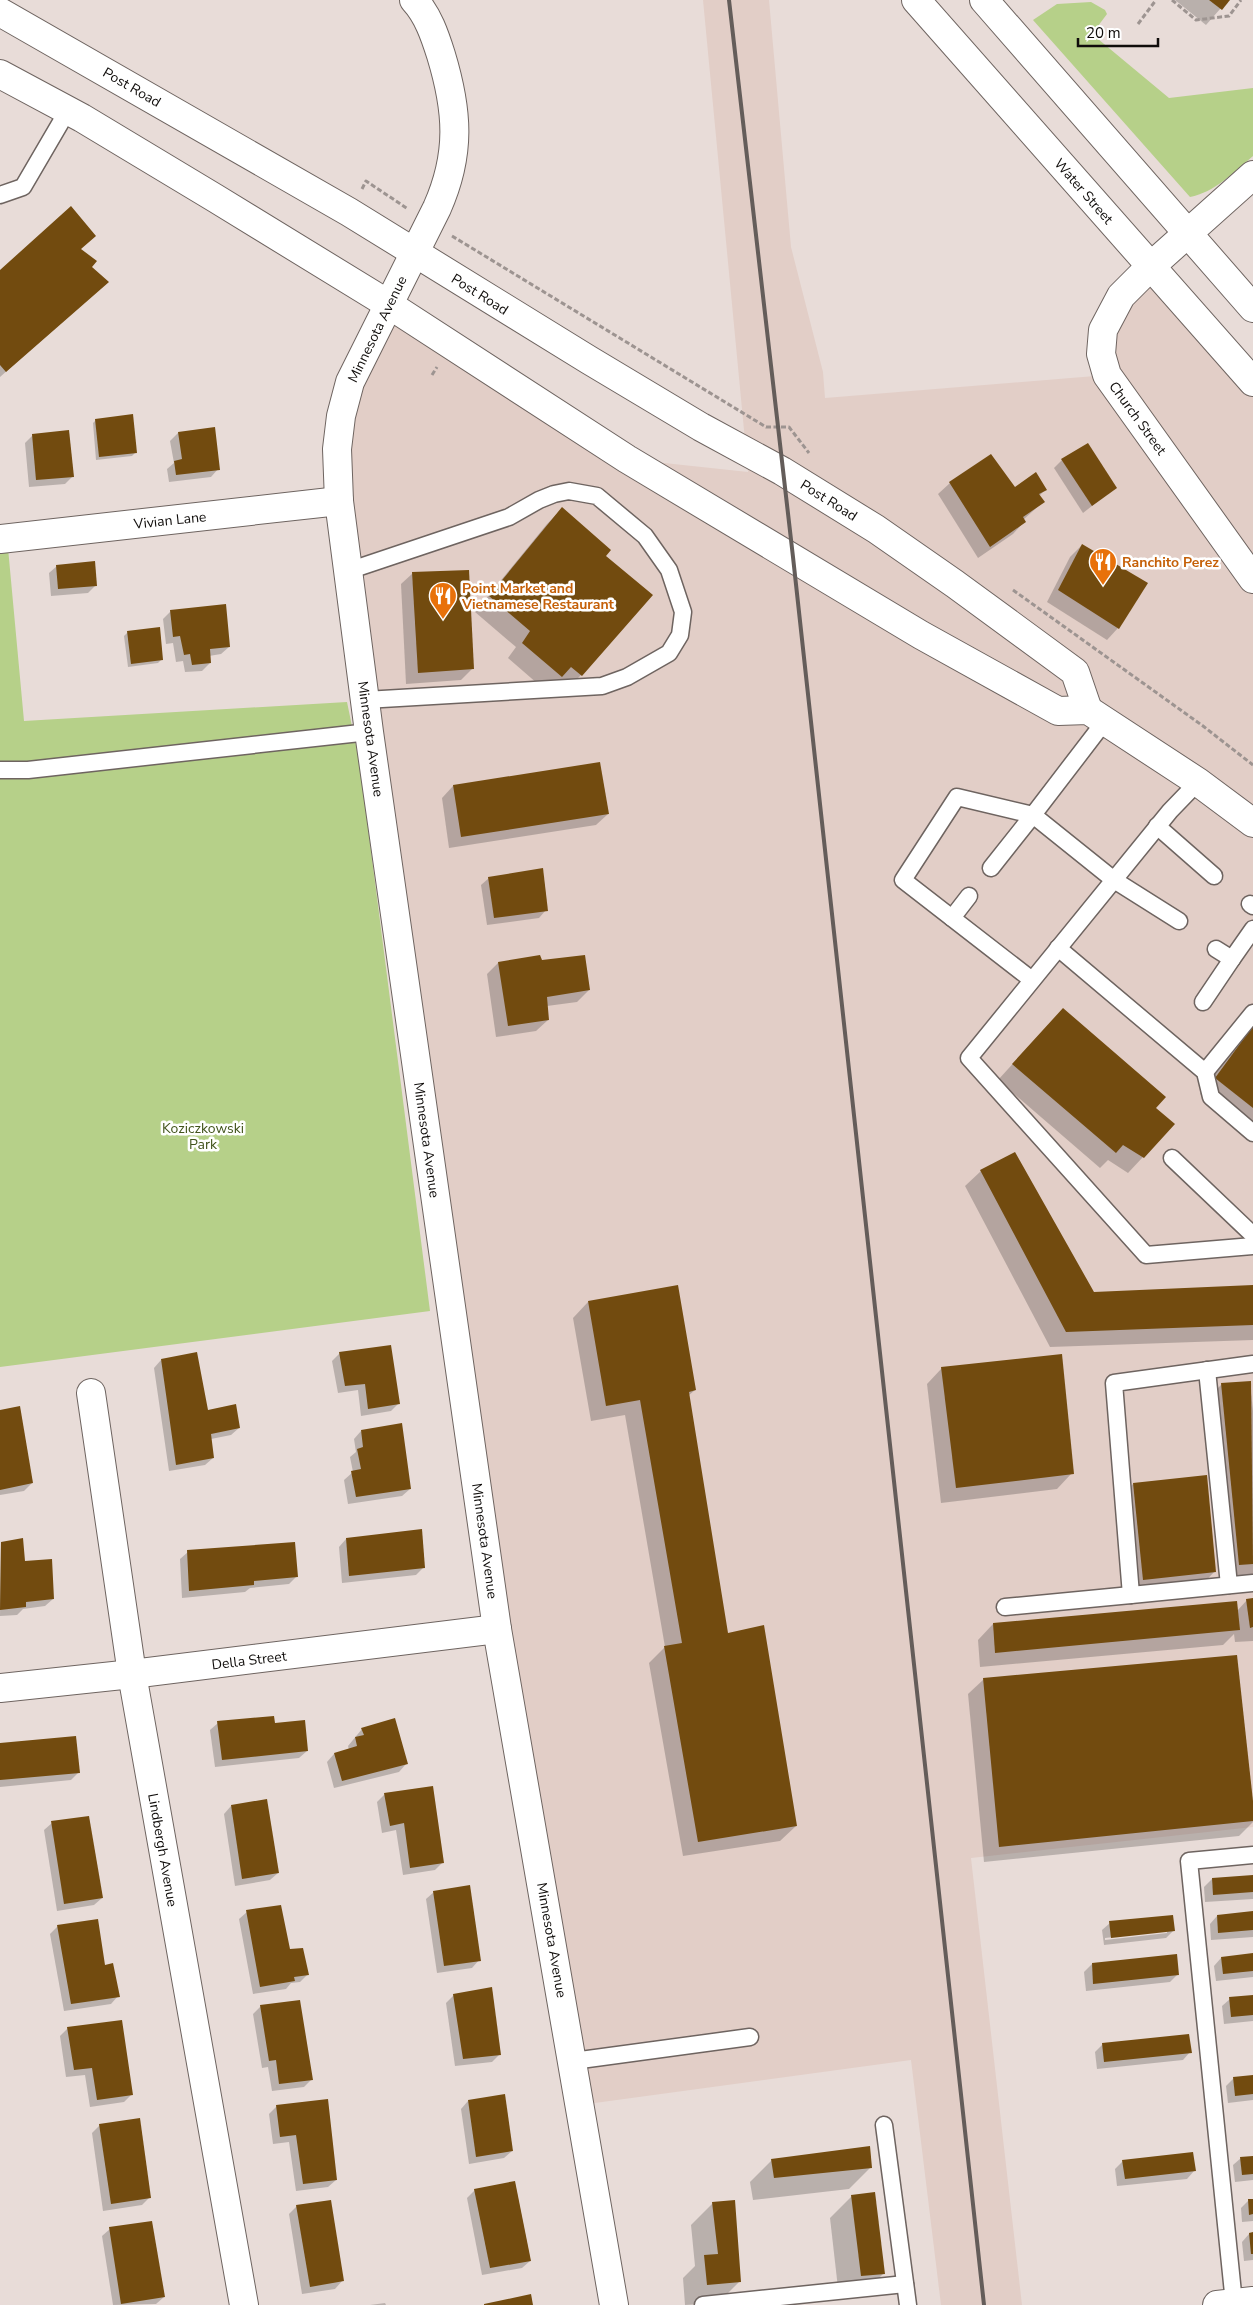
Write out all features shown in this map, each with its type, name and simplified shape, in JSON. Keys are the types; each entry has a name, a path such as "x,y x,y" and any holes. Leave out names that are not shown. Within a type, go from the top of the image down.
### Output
{"street":[{"name":"Minnesota Avenue","path":"414,0 427,18 437,42 453,100 455,123 453,164 446,187 429,223 350,382 341,416 337,449 339,501 369,732 497,1629 614,2305"},
{"name":"Water Street","path":"916,0 1253,382"},
{"path":"984,0 1253,308"},
{"name":"Post Road","path":"0,12 349,212 701,427 782,471 876,529 1075,672 1097,716"},
{"path":"0,74 68,110 388,304 627,459 921,635 1058,712 1097,716 1198,782 1253,823"},
{"name":"Church Street","path":"1253,175 1128,288 1106,320 1101,341 1103,365 1107,375 1253,580"},
{"name":"Vivian Lane","path":"0,539 339,501"},
{"name":"Lindbergh Avenue","path":"91,1393 132,1674 244,2305"},
{"name":"Della Street","path":"0,1688 132,1674 497,1629"}],"lane":[{"path":"0,195 23,187 68,110"},
{"path":"348,571 509,516 554,494 569,491 597,496 646,536 669,570 684,612 680,635 669,653 627,677 602,686 365,700"},
{"path":"991,868 1033,815 1097,716"},
{"path":"0,770 38,769 369,732"},
{"path":"1198,782 1157,826 969,1058 1146,1255 1253,1246"},
{"path":"1032,980 903,880 957,797 1033,815 1114,880 1179,921"},
{"path":"1157,826 1214,876"},
{"path":"952,918 969,896"},
{"path":"1203,1002 1253,929"},
{"path":"1058,948 1205,1072 1211,1097 1253,1133"},
{"path":"1216,949 1232,959"},
{"path":"1205,1072 1253,1013"},
{"path":"1172,1158 1253,1235"},
{"path":"1131,1595 1114,1383 1253,1364"},
{"path":"1207,1370 1229,1585"},
{"path":"1005,1607 1253,1583"},
{"path":"1235,2303 1190,1861 1253,1855"},
{"path":"573,2062 750,2037"},
{"path":"884,2125 908,2305"},
{"path":"703,2305 905,2284"}],"path":[{"path":"1138,24 1156,0"},
{"path":"1172,0 1196,20 1229,16 1241,0"},
{"path":"349,212 366,181 429,223 766,427 789,428 805,450 813,456"}],"shaded area":[{"path":"703,0 769,0 791,247 823,372 825,398 1107,375 1101,354 1150,267 1253,382 1253,1827 971,1858 1022,2305 941,2305 911,2060 580,2105 337,449 388,304 627,459 748,472"}],"green space":[{"path":"1091,2 1105,10 1107,14 1092,34 1169,98 1253,88 1253,156 1216,186 1190,197 1033,20 1057,4"},
{"name":"Koziczkowski Park","path":"8,548 24,721 347,702 360,765 430,1311 0,1367 0,549"}],"building":[{"path":"1209,0 1230,0 1222,10"},
{"path":"71,206 96,236 81,249 97,261 92,267 109,282 6,372 0,365 0,270"},
{"path":"133,414 137,453 99,457 95,419"},
{"path":"215,427 220,470 176,475 174,461 182,459 178,432"},
{"path":"69,430 74,477 36,480 32,434"},
{"path":"1088,443 1117,488 1092,506 1061,459"},
{"path":"991,454 1015,487 1036,472 1047,490 1039,494 1045,502 1023,517 1026,522 990,547 949,482"},
{"path":"562,507 611,550 606,556 653,595 582,676 571,667 562,677 522,643 530,631 489,596"},
{"name":"Ranchito Perez","path":"1082,544 1148,583 1119,629 1058,590"},
{"path":"95,561 97,586 58,589 56,565"},
{"name":"Point Market and Vietnamese Restaurant","path":"469,570 474,669 418,673 412,572"},
{"path":"226,604 230,647 210,649 211,663 192,665 190,654 184,655 180,636 173,637 170,610"},
{"path":"160,627 163,660 131,664 127,631"},
{"path":"600,762 609,814 461,837 453,785"},
{"path":"543,868 548,911 494,918 488,877"},
{"path":"540,955 542,960 585,955 590,990 547,997 549,1020 508,1026 498,962"},
{"path":"1063,1008 1166,1097 1156,1108 1175,1124 1144,1158 1123,1145 1116,1153 1012,1064"},
{"path":"1253,1026 1253,1108 1215,1078"},
{"path":"1015,1152 1094,1292 1253,1285 1253,1325 1066,1332 980,1170"},
{"path":"678,1285 696,1390 689,1392 728,1633 764,1625 797,1826 698,1842 664,1646 682,1643 640,1400 606,1406 588,1301"},
{"path":"391,1345 400,1404 368,1409 365,1384 345,1386 339,1352"},
{"path":"197,1352 208,1410 236,1404 240,1428 211,1434 214,1458 176,1465 161,1359"},
{"path":"1062,1354 1074,1474 956,1488 941,1367"},
{"path":"1251,1381 1253,1564 1239,1565 1221,1383"},
{"path":"20,1406 33,1483 0,1490 0,1410"},
{"path":"402,1423 411,1489 356,1497 351,1471 361,1469 357,1449 363,1447 361,1430"},
{"path":"1207,1475 1216,1572 1143,1580 1133,1483"},
{"path":"422,1529 425,1568 349,1576 346,1538"},
{"path":"23,1538 25,1561 52,1559 54,1599 26,1602 26,1607 0,1610 1,1542"},
{"path":"295,1542 298,1577 254,1581 254,1585 189,1591 187,1550"},
{"path":"1253,1598 1253,1627 1250,1628 1246,1599"},
{"path":"1237,1601 1240,1630 995,1653 993,1623"},
{"path":"1237,1655 1253,1801 1253,1821 999,1847 983,1678"},
{"path":"274,1716 275,1723 305,1720 308,1751 222,1760 217,1721"},
{"path":"395,1718 408,1764 342,1781 334,1753 357,1746 355,1737 364,1735 361,1728"},
{"path":"76,1736 80,1773 0,1780 0,1743"},
{"path":"433,1786 444,1863 410,1868 404,1823 390,1826 384,1793"},
{"path":"267,1799 279,1873 242,1879 231,1805"},
{"path":"89,1816 103,1898 64,1904 51,1821"},
{"path":"1253,1875 1253,1892 1213,1895 1212,1878"},
{"path":"470,1885 481,1961 444,1966 433,1891"},
{"path":"281,1905 290,1949 303,1948 309,1975 294,1977 295,1981 260,1987 246,1910"},
{"path":"1253,1911 1253,1930 1218,1933 1217,1915"},
{"path":"1173,1915 1175,1931 1111,1938 1109,1921"},
{"path":"98,1919 105,1965 113,1963 120,1997 71,2004 57,1925"},
{"path":"1253,1953 1253,1971 1223,1974 1221,1957"},
{"path":"1177,1954 1179,1975 1093,1984 1092,1963"},
{"path":"492,1987 501,2055 463,2059 453,1994"},
{"path":"1253,1995 1253,2015 1231,2017 1229,1997"},
{"path":"300,2000 313,2080 279,2084 276,2060 269,2061 260,2005"},
{"path":"122,2020 133,2095 97,2100 92,2068 74,2070 67,2027"},
{"path":"1189,2034 1192,2053 1104,2062 1102,2043"},
{"path":"1253,2075 1253,2094 1235,2096 1233,2077"},
{"path":"505,2094 513,2151 476,2157 468,2100"},
{"path":"328,2099 337,2180 303,2184 296,2135 280,2137 276,2105"},
{"path":"140,2118 151,2198 111,2204 99,2124"},
{"path":"870,2146 872,2168 774,2178 771,2159"},
{"path":"1193,2152 1196,2171 1125,2179 1122,2160"},
{"path":"1253,2156 1253,2174 1242,2175 1240,2157"},
{"path":"515,2181 531,2261 490,2268 474,2189"},
{"path":"875,2192 885,2274 861,2276 851,2195"},
{"path":"1248,2199 1253,2199 1253,2214 1249,2215"},
{"path":"331,2200 344,2281 310,2287 296,2205"},
{"path":"735,2200 741,2282 707,2285 704,2255 718,2254 712,2202"},
{"path":"152,2221 165,2297 121,2304 109,2227"},
{"path":"1253,2232 1253,2254 1251,2254 1249,2233"},
{"path":"531,2294 533,2305 484,2305 484,2304"}],"railway":[{"path":"729,0 793,557 984,2305"}],"place":[{"name":"Ranchito Perez","path":"1103,586"},
{"name":"Point Market and Vietnamese Restaurant","path":"443,620"}]}
